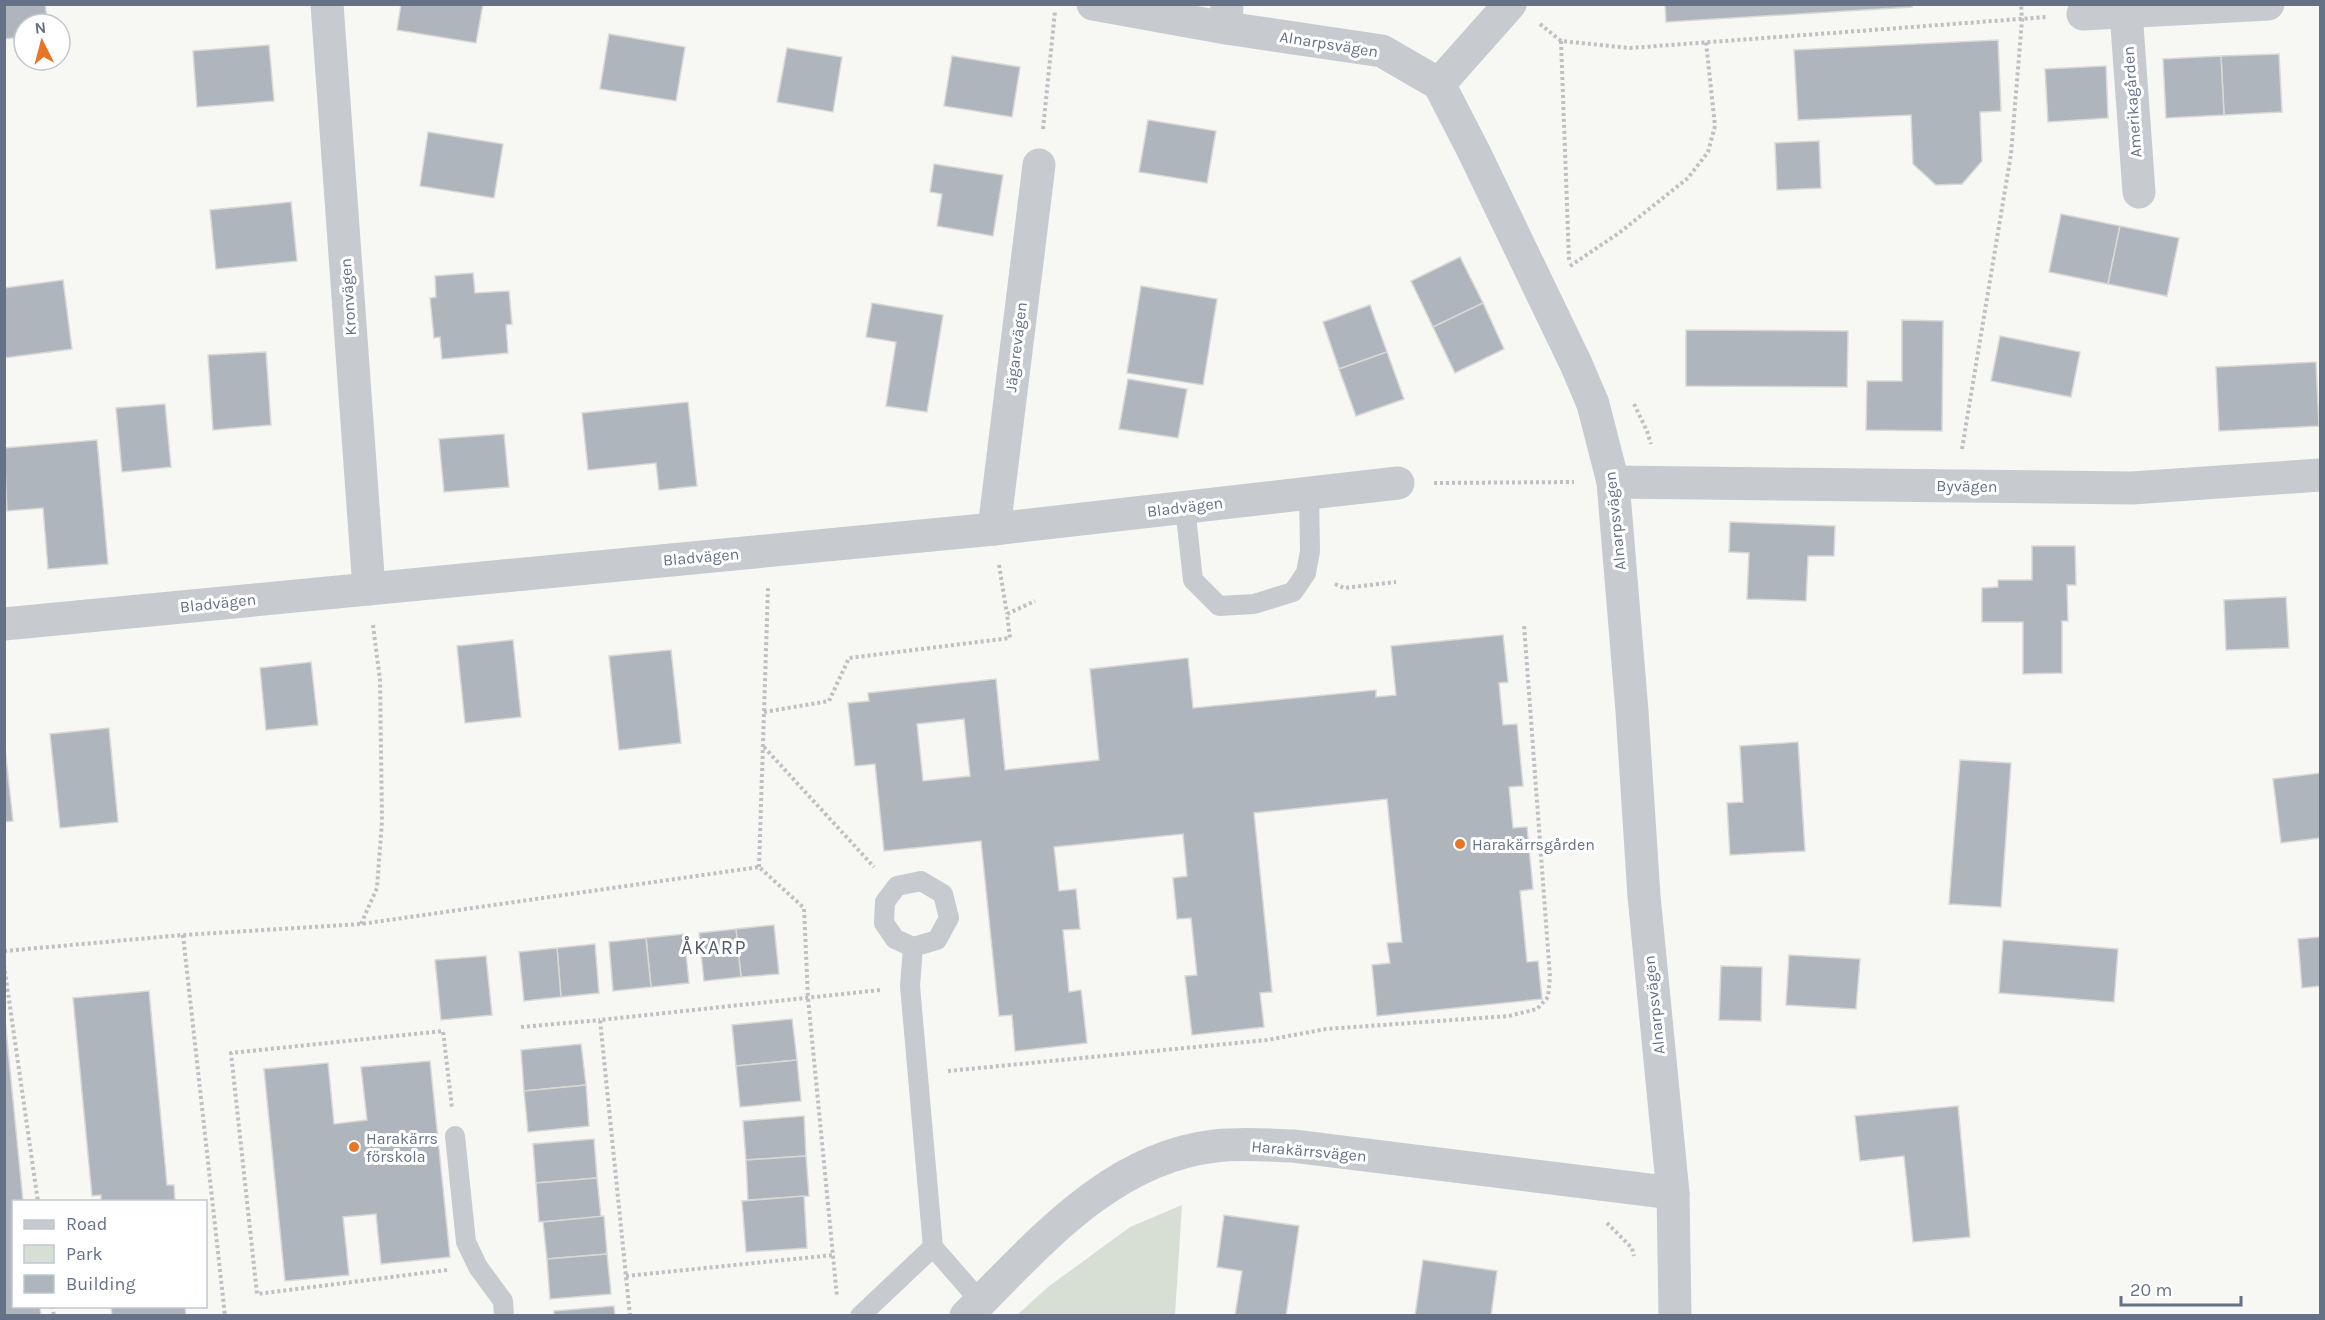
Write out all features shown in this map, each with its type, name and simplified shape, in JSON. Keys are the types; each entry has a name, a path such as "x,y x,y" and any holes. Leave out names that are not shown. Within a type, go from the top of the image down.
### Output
{"street":[{"name":"Kronvägen","path":"327,4 369,588"},
{"name":"Alnarpsvägen","path":"1093,4 1227,16 1382,51 1439,84 1576,364 1593,404 1613,482 1632,711 1644,896 1673,1193 1675,1316"},
{"path":"2084,14 2268,4"},
{"path":"1439,84 1522,12"},
{"name":"Amerikagården","path":"2126,12 2139,192"},
{"name":"Jägarevägen","path":"994,529 1039,165"},
{"name":"Byvägen","path":"1613,482 2132,488 2320,475"},
{"name":"Bladvägen","path":"4,624 994,529 1398,483"},
{"name":"Harakärrsvägen","path":"973,1308 1052,1231 1098,1193 1136,1170 1178,1154 1213,1146 1249,1144 1293,1146 1673,1193"}],"lane":[{"path":"1185,507 1193,580 1219,606 1254,604 1293,592 1306,573 1310,550 1309,493"},
{"path":"921,880 943,894 950,918 937,940 913,947 895,939 884,923 885,902 897,886 921,880"},
{"path":"913,947 910,986 933,1248 973,1308"},
{"path":"455,1136 466,1242 478,1266 503,1301 504,1316"},
{"path":"860,1316 933,1248"}],"path":[{"path":"1039,165 1056,4"},
{"path":"1956,485 2011,154 2022,20 2021,4"},
{"path":"1522,12 1561,41 1630,48 2084,14"},
{"path":"1561,41 1571,276"},
{"path":"1569,267 1619,233 1688,178 1708,152 1715,126 1706,42"},
{"path":"1632,400 1647,431 1661,483"},
{"path":"1398,483 1613,482"},
{"path":"764,712 829,701 849,658 1010,638 994,529"},
{"path":"769,551 759,867 804,908 808,998 837,1305"},
{"path":"1306,573 1344,588 1396,582"},
{"path":"361,924 377,888 382,821 380,680 369,588"},
{"path":"1007,614 1035,601"},
{"path":"918,1074 1267,1040 1326,1029 1509,1016 1537,1009 1548,997 1550,977 1524,625"},
{"path":"763,747 868,862 897,886"},
{"path":"4,951 183,935 361,924 759,867"},
{"path":"183,935 225,1316"},
{"path":"4,965 38,1200"},
{"path":"521,1027 910,986"},
{"path":"600,1020 630,1316"},
{"path":"455,1136 443,1031 231,1053 257,1294 478,1266"},
{"path":"1606,1222 1632,1248 1635,1258"},
{"path":"626,1276 834,1255"}],"green space":[{"path":"1182,1205 1175,1315 1017,1315 1048,1287 1130,1227"}],"building":[{"path":"4,4 45,4 46,12 12,12 12,38 4,39"},
{"path":"401,4 483,4 476,43 397,30"},
{"path":"1665,4 1911,4 1912,7 1666,22"},
{"path":"609,34 685,47 676,101 600,89"},
{"path":"1998,40 2001,111 1980,112 1982,161 1962,184 1936,185 1913,164 1911,115 1798,120 1794,50"},
{"path":"269,45 274,101 197,107 193,51"},
{"path":"787,48 842,57 833,112 777,102"},
{"path":"2279,54 2282,112 2224,115 2221,56"},
{"path":"952,56 1020,67 1012,117 944,106"},
{"path":"2221,56 2224,115 2166,118 2163,59"},
{"path":"2106,66 2108,118 2048,122 2045,69"},
{"path":"1148,120 1216,131 1207,183 1139,172"},
{"path":"428,132 503,144 494,198 420,186"},
{"path":"1819,141 1821,188 1777,190 1775,143"},
{"path":"934,164 1003,175 993,236 937,226 942,194 930,192"},
{"path":"291,202 297,261 216,269 210,210"},
{"path":"2061,214 2120,226 2108,284 2049,272"},
{"path":"2120,226 2179,238 2167,296 2108,284"},
{"path":"1460,257 1483,303 1433,327 1411,281"},
{"path":"473,273 475,293 509,291 512,324 506,325 508,353 442,359 440,337 434,338 430,298 436,297 435,276"},
{"path":"63,280 72,349 4,358 4,288"},
{"path":"1141,286 1217,299 1203,385 1127,373"},
{"path":"872,303 943,315 927,412 886,406 896,342 866,337"},
{"path":"1483,303 1504,349 1455,373 1433,327"},
{"path":"1370,305 1387,352 1339,369 1323,322"},
{"path":"1902,320 1943,321 1942,431 1866,430 1867,381 1902,381"},
{"path":"1686,330 1848,331 1847,387 1686,386"},
{"path":"2000,336 2080,352 2071,397 1991,381"},
{"path":"266,352 271,425 213,430 208,355"},
{"path":"1387,352 1404,399 1356,416 1339,369"},
{"path":"2316,362 2319,426 2219,431 2216,367"},
{"path":"1128,379 1187,389 1178,438 1119,429"},
{"path":"688,402 697,486 659,490 656,463 588,470 582,413"},
{"path":"165,404 171,467 122,472 116,408"},
{"path":"504,434 509,487 444,492 439,439"},
{"path":"97,440 108,564 48,569 43,508 7,511 4,448"},
{"path":"1730,522 1835,526 1834,556 1808,556 1806,601 1747,599 1749,553 1729,552"},
{"path":"2032,546 2075,546 2076,585 2067,585 2068,621 2062,621 2062,673 2023,674 2023,622 1982,622 1982,588 1998,587 1998,580 2032,580"},
{"path":"2286,597 2289,648 2226,650 2224,600"},
{"name":"Harakärrsgården","path":"1503,635 1508,682 1499,683 1503,725 1517,724 1523,786 1509,787 1513,828 1527,827 1533,889 1520,891 1527,962 1538,961 1542,999 1377,1016 1372,965 1390,963 1387,943 1402,942 1387,799 1254,813 1272,992 1260,993 1264,1027 1192,1035 1185,976 1197,975 1191,918 1177,919 1173,878 1187,876 1183,834 1054,847 1059,891 1076,889 1080,929 1063,930 1069,992 1081,990 1087,1043 1015,1051 1012,1015 999,1016 981,841 884,851 875,764 855,766 848,703 869,701 868,693 996,679 1005,770 1099,760 1090,669 1188,658 1193,708 1376,690 1376,697 1396,695 1391,646","holes":["964,719 970,776 923,781 917,724"]},
{"path":"513,640 521,717 465,723 457,646"},
{"path":"671,650 681,743 619,750 609,656"},
{"path":"311,662 318,725 266,730 260,668"},
{"path":"109,728 118,822 60,828 50,734"},
{"path":"4,739 13,821 4,822"},
{"path":"1798,742 1805,851 1730,855 1727,803 1743,802 1740,746"},
{"path":"1960,760 2011,763 2001,907 1949,904"},
{"path":"2320,773 2320,838 2281,843 2273,779"},
{"path":"774,925 779,974 741,977 736,929"},
{"path":"736,929 741,977 704,981 699,933"},
{"path":"684,934 689,983 651,987 646,938"},
{"path":"2320,937 2320,986 2302,988 2298,939"},
{"path":"646,938 651,987 613,991 609,942"},
{"path":"2003,940 2118,949 2114,1002 1999,993"},
{"path":"595,944 599,993 561,997 557,948"},
{"path":"557,948 561,997 524,1001 519,952"},
{"path":"1789,955 1860,959 1856,1009 1786,1005"},
{"path":"486,956 492,1015 441,1020 435,960"},
{"path":"1721,966 1762,967 1761,1021 1719,1020"},
{"path":"149,991 167,1185 174,1185 175,1200 101,1200 101,1195 92,1196 73,998"},
{"path":"4,1009 23,1200 12,1200 12,1308 40,1308 41,1316 4,1316"},
{"path":"792,1019 797,1060 736,1066 732,1025"},
{"path":"581,1044 586,1085 524,1091 521,1050"},
{"path":"797,1060 801,1101 740,1107 736,1066"},
{"path":"430,1061 450,1257 381,1264 376,1214 343,1217 349,1275 285,1281 264,1069 328,1063 334,1124 367,1120 361,1067"},
{"path":"586,1085 589,1126 528,1132 524,1091"},
{"path":"1958,1106 1970,1237 1913,1242 1904,1156 1860,1161 1855,1116"},
{"path":"804,1116 806,1156 746,1160 743,1121"},
{"path":"594,1139 597,1178 536,1183 533,1144"},
{"path":"806,1156 809,1196 748,1200 746,1160"},
{"path":"597,1178 601,1217 539,1222 536,1183"},
{"path":"804,1196 807,1248 746,1252 742,1201"},
{"path":"1224,1215 1299,1226 1286,1316 1235,1316 1242,1271 1217,1267"},
{"path":"604,1216 607,1254 547,1259 543,1222"},
{"path":"607,1254 611,1294 550,1299 547,1259"},
{"path":"1423,1260 1497,1271 1491,1316 1415,1316"},
{"path":"614,1306 615,1316 554,1316 554,1311"},
{"path":"111,1308 185,1308 186,1316 112,1316"}],"place":[{"name":"Harakärrsgården","path":"1460,844"},
{"name":"Harakärrs förskola","path":"354,1147"}],"district":[{"name":"ÅKARP","path":"714,947"}]}
